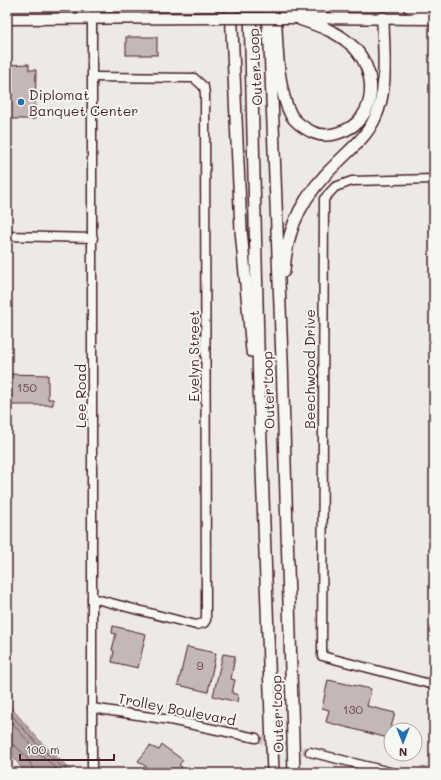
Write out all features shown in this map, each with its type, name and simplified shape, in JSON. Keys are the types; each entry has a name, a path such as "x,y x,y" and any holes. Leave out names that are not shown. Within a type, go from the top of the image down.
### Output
{"highway":[{"path":"92,7 92,18"},
{"path":"92,18 97,7"},
{"path":"231,7 241,230 252,361 259,387"},
{"name":"Outer Loop","path":"250,7 259,387 273,773"},
{"name":"Outer Loop","path":"266,7 271,85 282,359 294,773"},
{"path":"275,7 279,68 286,101 291,116 302,127 316,134 330,136 345,132 358,124 370,104 372,83 368,71 364,62 351,44 338,34 297,18"},
{"path":"409,7 434,11"},
{"path":"282,359 285,262 289,238 296,216 307,196 326,173 368,130 376,117 383,82 383,18"},
{"path":"271,85 279,68"}],"main road":[{"path":"7,19 434,19"}],"street":[{"name":"Lee Road","path":"92,18 92,770"},
{"name":"Evelyn Street","path":"92,77 194,78 204,87 206,620 204,623 196,625 92,598"},
{"name":"Beechwood Drive","path":"434,179 352,181 335,187 324,199 322,656 434,685"},
{"path":"7,236 93,238"},
{"name":"Trolley Boulevard","path":"92,708 170,720 256,738"},
{"path":"310,752 394,773"}],"water":[{"path":"7,703 40,741 74,773 26,773 7,750"}],"building":[{"path":"126,37 157,37 157,55 126,55"},
{"name":"Diplomat Banquet Center","path":"29,64 29,70 36,70 35,119 7,119 7,65"},
{"path":"7,374 48,375 48,399 53,399 53,405 7,405"},
{"path":"113,626 146,634 138,668 112,662 114,651 112,650 116,634 112,633"},
{"path":"187,647 216,653 208,692 178,685"},
{"path":"223,654 235,656 231,679 235,680 232,693 238,695 237,702 213,696"},
{"path":"328,680 371,689 367,706 395,713 392,722 383,722 383,737 326,722 329,710 322,708"},
{"path":"162,745 183,760 179,765 182,767 180,769 182,771 181,773 155,773 138,761 150,746 159,750"}],"tunnel":[{"path":"256,738 310,752"}],"place":[{"name":"Diplomat Banquet Center","path":"21,102"}]}
